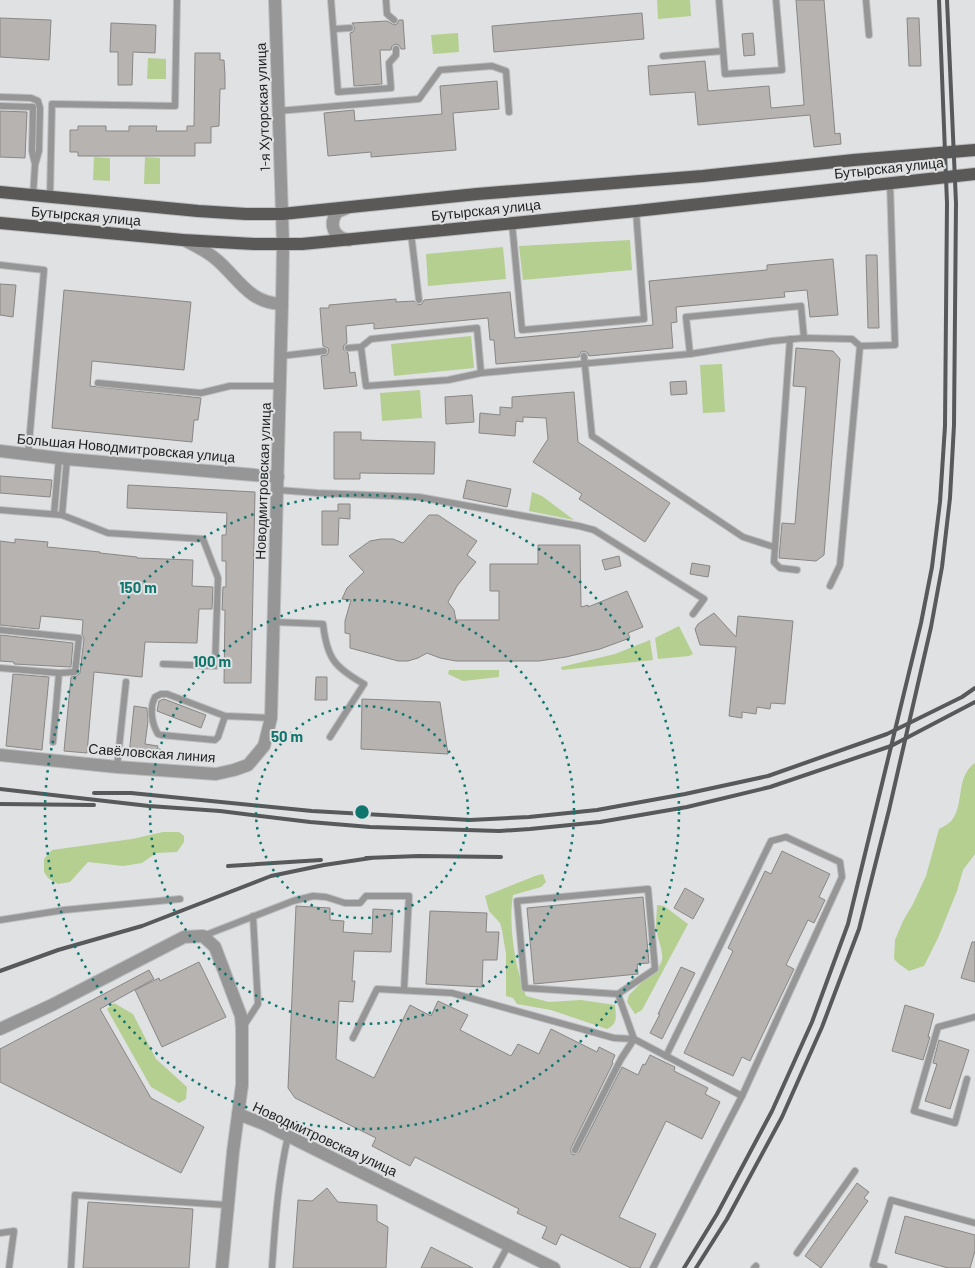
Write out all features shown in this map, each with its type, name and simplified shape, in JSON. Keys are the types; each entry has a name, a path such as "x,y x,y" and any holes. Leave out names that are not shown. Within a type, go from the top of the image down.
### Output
{"main road":[{"name":"Бутырская улица","path":"0,192 198,211 282,214 477,194 703,176 854,160 975,150"},
{"name":"Бутырская улица","path":"0,223 183,240 283,245 636,211 975,174"}],"street":[{"name":"1-я Хуторская улица","path":"275,0 283,245"},
{"path":"347,208 337,212 332,222 333,228 339,237 349,240"},
{"path":"183,240 204,249 261,300 271,304 282,304"},
{"name":"Новодмитровская улица","path":"271,718 283,245"},
{"name":"Большая Новодмитровская улица","path":"0,451 278,483"},
{"name":"Савёловская линия","path":"0,755 117,767 216,774 248,765 264,746 271,718"},
{"path":"0,1029 52,1005 184,937 203,936"},
{"name":"Новодмитровская улица","path":"203,936 215,947 241,1016 242,1085 238,1114 264,1124 554,1268"},
{"path":"222,1268 227,1205 238,1114"}],"lane":[{"path":"50,197 52,104 175,106 177,0"},
{"path":"332,0 338,92 391,88 389,63 396,55 396,49"},
{"path":"386,0 387,14 394,20"},
{"path":"719,0 725,74 782,70 776,0"},
{"path":"866,0 869,36"},
{"path":"334,29 350,28"},
{"path":"663,56 723,51"},
{"path":"278,111 419,99 440,70 492,66 506,71 509,112"},
{"path":"0,97 31,98 38,101 40,108 39,151 35,165 33,196"},
{"path":"0,106 34,107 32,151 35,165"},
{"path":"361,347 366,386 448,380 481,373 690,354 790,339 852,340 860,346 895,345 890,182"},
{"path":"512,223 522,330 582,328 644,319 636,211"},
{"path":"411,233 419,300"},
{"path":"0,265 44,270 28,454"},
{"path":"690,354 686,317 801,306 804,338"},
{"path":"421,325 422,333"},
{"path":"348,348 361,347 370,339 477,328 481,373"},
{"path":"790,339 774,562 780,568 797,570"},
{"path":"830,586 840,565 860,346"},
{"path":"281,356 324,351"},
{"path":"584,356 592,436 743,537 774,547"},
{"path":"98,384 201,393 230,386 280,386"},
{"path":"54,514 63,458"},
{"path":"62,515 63,458"},
{"path":"278,483 318,493 420,497 594,530 704,600 693,614"},
{"path":"0,510 62,515 108,533 203,539 218,578 215,666 164,664"},
{"path":"274,622 323,624 328,648 338,667 364,684 330,737"},
{"path":"0,630 79,638 75,672 58,674 0,668"},
{"path":"53,742 58,674"},
{"path":"117,767 126,682"},
{"path":"225,716 218,737 215,740 162,735 158,734 154,728 152,706 155,697 167,694 225,716 271,718"},
{"path":"653,1268 742,1096 842,877 840,862 786,837 771,841 666,1056"},
{"path":"648,889 655,969 618,994 525,988 517,901 648,889"},
{"path":"203,936 293,901 313,896 326,896 345,903 360,903 366,896 409,896 404,990"},
{"path":"0,920 64,910 180,899"},
{"path":"242,1028 258,1004 252,916"},
{"path":"352,1038 376,989 452,993 614,1038 634,1039 742,1096"},
{"path":"618,994 634,1039"},
{"path":"967,1079 955,1122 914,1111 938,1027 975,1017"},
{"path":"575,1150 621,1059 634,1039"},
{"path":"272,1268 281,1164 288,1136"},
{"path":"798,1253 855,1171"},
{"path":"71,1268 75,1195 227,1205"},
{"path":"884,1268 873,1265 891,1200 975,1223"},
{"path":"0,1233 14,1231 9,1268"},
{"path":"496,1268 509,1244"}],"green space":[{"path":"657,0 690,0 691,16 658,19"},
{"path":"458,33 459,52 433,54 431,35"},
{"path":"148,58 166,59 166,79 147,79"},
{"path":"94,157 110,158 110,181 93,180"},
{"path":"145,157 160,158 160,184 144,184"},
{"path":"630,240 632,270 523,280 519,246"},
{"path":"503,247 506,279 428,286 426,254"},
{"path":"471,336 474,368 394,376 391,344"},
{"path":"722,364 725,412 703,413 700,365"},
{"path":"420,390 422,418 382,421 380,393"},
{"path":"532,492 542,496 574,520 529,511"},
{"path":"679,626 693,654 658,659 655,638"},
{"path":"650,640 653,660 562,670 561,667 615,654"},
{"path":"449,670 499,670 499,677 463,681 448,674"},
{"path":"975,763 975,854 963,870 957,891 938,938 924,966 909,971 894,959 895,940 926,876 939,829 951,821 956,813 965,775"},
{"path":"163,832 179,832 184,836 184,842 177,852 156,853 142,863 123,866 88,862 70,882 58,884 48,878 44,872 44,859 52,850 132,839"},
{"path":"543,874 546,882 541,887 513,895 512,932 519,972 526,996 549,1002 581,1000 615,1005 615,1022 607,1029 551,1010 517,1004 513,998 506,996 506,954 502,930 500,923 489,911 485,896"},
{"path":"657,905 664,906 688,924 642,1010 635,1014 627,1002 629,995 662,962 662,953 656,930"},
{"path":"114,1003 133,1014 156,1059 187,1087 186,1099 179,1103 151,1087 107,1009"}],"building":[{"path":"796,0 824,0 835,134 840,133 841,144 814,147 810,115 698,125 695,92 650,95 648,66 705,61 708,91 769,86 771,108 804,105"},
{"path":"642,13 644,39 494,52 492,26"},
{"path":"0,18 51,20 49,60 0,57"},
{"path":"907,18 919,18 921,66 909,66"},
{"path":"399,20 403,20 405,49 401,49 396,44 392,46 391,50 380,50 382,84 354,86 350,33 355,28 352,23 387,21 394,25"},
{"path":"111,23 156,25 155,53 133,52 132,85 118,85 118,52 110,52"},
{"path":"753,33 755,55 744,56 742,34"},
{"path":"195,53 220,53 220,60 224,60 225,89 220,89 219,126 211,127 211,143 195,143 195,156 78,156 78,152 70,152 70,130 78,130 78,126 106,126 106,131 129,131 129,126 157,126 156,131 187,131 187,126 194,126"},
{"path":"497,81 499,109 453,113 456,150 371,157 371,152 328,156 324,113 354,110 355,121 442,114 440,86"},
{"path":"0,111 27,112 25,158 0,157"},
{"path":"866,255 877,255 879,328 868,328"},
{"path":"833,259 838,315 810,317 807,290 784,292 785,297 676,307 677,322 671,323 673,348 589,356 584,351 581,352 579,357 496,364 494,340 490,340 488,318 374,329 374,323 346,326 347,343 343,349 348,353 350,373 355,372 357,386 324,389 321,356 327,355 329,351 328,348 323,346 320,308 329,308 329,305 396,299 396,302 414,301 419,305 424,300 510,292 515,338 653,325 649,281 767,270 767,265"},
{"path":"0,284 16,285 13,317 0,315"},
{"path":"64,290 191,302 184,370 92,361 90,386 201,398 198,420 194,420 192,442 52,428"},
{"path":"796,348 833,351 840,359 824,555 816,561 779,558 782,523 795,524 806,387 793,386"},
{"path":"686,381 687,394 671,395 670,382"},
{"path":"574,392 578,442 670,503 645,542 579,499 582,494 533,462 548,439 546,418 523,417 523,422 516,421 515,436 479,433 480,413 500,415 500,407 512,408 512,397"},
{"path":"472,395 474,422 446,424 445,397"},
{"path":"334,432 361,432 361,440 435,442 434,474 360,473 360,479 334,479"},
{"path":"0,476 52,480 50,497 0,493"},
{"path":"467,480 511,489 507,507 463,498"},
{"path":"128,485 255,492 251,683 224,683 225,610 222,610 223,587 226,587 226,561 222,561 222,535 226,535 227,513 127,508"},
{"path":"338,504 350,504 350,519 339,518 338,545 322,545 322,511 338,511"},
{"path":"429,515 438,515 477,541 467,555 476,562 457,586 448,602 454,610 456,620 499,620 499,591 490,591 490,564 538,564 538,545 580,545 581,607 588,605 588,607 627,591 643,627 628,633 630,638 600,649 539,661 456,661 427,653 408,661 398,661 350,648 350,634 345,633 345,621 351,600 342,599 347,588 364,572 349,556 370,541 393,539 403,543"},
{"path":"15,539 48,542 47,547 137,558 193,560 192,586 213,587 212,609 199,609 197,643 145,642 142,677 94,672 87,753 64,751 71,677 77,676 80,673 84,639 82,634 83,620 41,616 39,629 0,625 0,541 15,543"},
{"path":"619,556 621,566 605,570 602,560"},
{"path":"692,563 710,566 708,577 690,574"},
{"path":"714,613 736,637 738,616 793,621 785,704 771,703 770,709 757,707 756,714 742,712 742,718 729,716 736,647 700,645 695,629 698,624"},
{"path":"0,635 73,643 71,667 14,664 14,662 0,661"},
{"path":"13,674 49,677 42,750 6,746"},
{"path":"316,677 327,677 327,700 315,700"},
{"path":"164,699 206,715 201,728 157,711 159,701"},
{"path":"362,699 440,702 448,754 361,749"},
{"path":"134,706 147,708 148,721 145,744 158,746 156,758 129,755"},
{"path":"782,851 830,874 819,897 825,900 814,923 808,920 786,965 794,969 750,1061 742,1057 733,1076 684,1053 733,951 728,948 765,871 771,874"},
{"path":"685,888 704,899 693,919 674,908"},
{"path":"643,897 649,963 637,964 638,974 534,984 527,908"},
{"path":"296,906 330,908 330,920 344,921 343,932 372,934 373,909 393,910 391,952 354,951 352,981 355,981 353,1002 339,1001 336,1059 374,1078 410,1005 431,1016 438,1001 468,1015 460,1030 511,1056 518,1044 539,1054 551,1029 597,1052 599,1047 615,1055 613,1063 571,1148 573,1155 579,1152 622,1067 638,1075 650,1055 675,1067 674,1071 708,1088 705,1094 720,1102 702,1139 666,1121 619,1217 656,1234 640,1268 631,1268 561,1234 556,1245 542,1238 547,1227 517,1213 519,1209 415,1157 410,1166 372,1146 376,1138 295,1098 288,1088"},
{"path":"430,911 487,913 486,932 499,932 497,960 483,960 482,987 426,984"},
{"path":"972,942 975,942 975,982 961,978"},
{"path":"199,962 226,1017 162,1047 135,990 159,978 160,981"},
{"path":"681,967 695,973 662,1039 650,1033"},
{"path":"149,970 154,979 100,1009 151,1098 204,1127 181,1173 0,1082 0,1049"},
{"path":"905,1005 934,1014 923,1060 892,1051"},
{"path":"939,1040 969,1050 950,1109 925,1101 937,1064 933,1063"},
{"path":"857,1183 869,1192 864,1198 868,1201 821,1268 805,1256"},
{"path":"327,1188 338,1202 377,1205 377,1221 388,1227 386,1268 293,1268 298,1200 312,1201"},
{"path":"88,1202 193,1209 189,1268 83,1268"},
{"path":"905,1216 975,1235 975,1251 970,1268 948,1268 895,1253"},
{"path":"431,1247 473,1268 421,1268"}],"railway":[{"path":"684,1268 717,1214 772,1111 812,1022 848,924 921,623 932,567 940,502 945,426 947,203 939,0"},
{"path":"696,1268 727,1219 782,1117 822,1027 859,929 889,810 931,627 942,567 950,498 954,425 956,203 947,0"},
{"path":"94,793 131,793 312,811 470,820 529,817 597,810 768,776 887,734 962,697 975,688"},
{"path":"0,789 149,806 220,811 370,827 499,831 530,829 600,822 687,807 770,787 891,746 975,702"},
{"path":"0,804 94,805"},
{"path":"366,858 419,856 501,857"},
{"path":"0,971 58,950 142,926 271,876 371,858"},
{"path":"228,866 321,860"}]}
